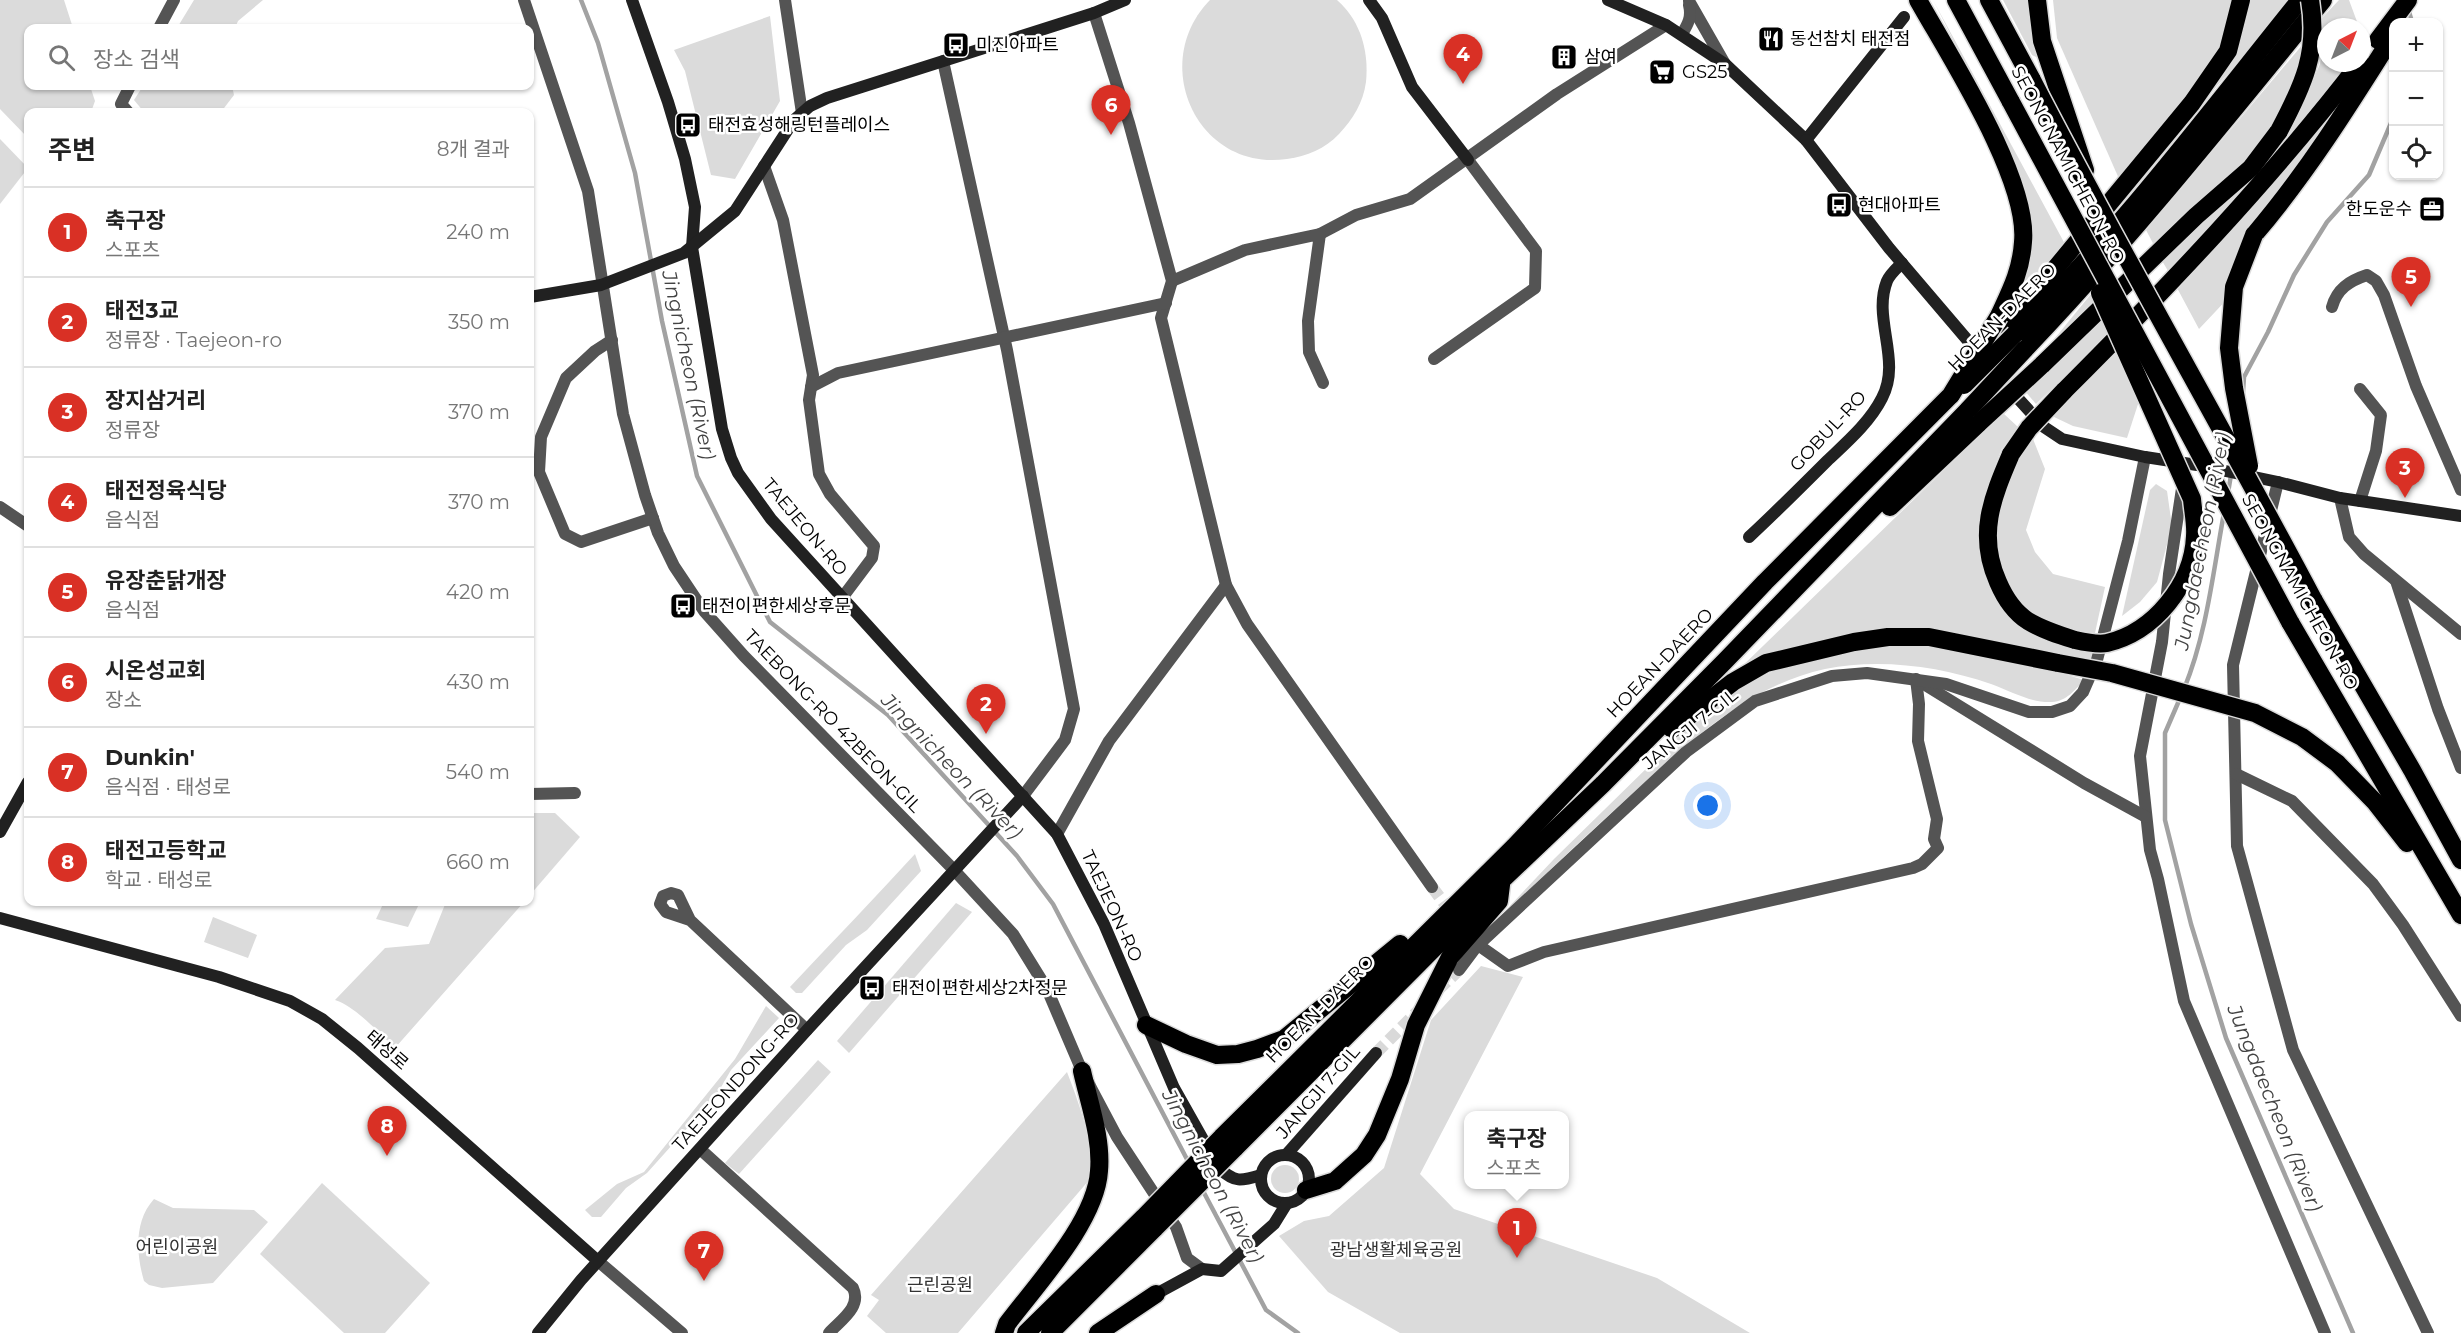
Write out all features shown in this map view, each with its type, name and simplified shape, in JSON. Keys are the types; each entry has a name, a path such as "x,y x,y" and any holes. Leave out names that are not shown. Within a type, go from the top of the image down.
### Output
{"highway":[{"path":"1918,0 1994,136 2020,204 2024,240 2012,332"},
{"name":"SEONGNAMICHEON-RO","path":"1956,0 2290,622 2461,915"},
{"name":"SEONGNAMICHEON-RO","path":"1989,0 2096,203 2252,483 2313,599 2457,853"},
{"path":"2037,0 2042,41 2096,203"},
{"path":"1951,395 2012,332 2192,103 2228,51 2241,0"},
{"name":"HOEAN-DAERO","path":"1228,1143 1765,582 1951,395 1968,381 2012,332 2060,290 2154,182 2300,0"},
{"path":"1050,1333 1150,1222 1228,1143 1395,990 1502,880 1603,784 1974,416 2042,365 2196,216 2251,168 2279,131 2293,106 2307,71 2314,42 2310,0"},
{"name":"HOEAN-DAERO","path":"1974,416 2012,332 2080,292 2158,203 2323,0"},
{"path":"2371,49 2408,0"},
{"path":"2404,18 2415,0"},
{"path":"2048,173 2192,499 2195,536 2189,566 2172,598 2157,615 2132,633 2105,644 2075,640 2050,632 2026,620 2005,598 1990,565 1986,529 1995,490 2012,454 2029,428 2064,391 2235,215 2337,108 2389,40"},
{"path":"2252,483 2229,348 2234,287 2254,235 2287,196 2356,72"},
{"path":"1603,784 1701,705 1733,682 1766,663 1854,642 1888,637 1929,637 2112,673 2255,713 2302,737 2337,763 2375,802 2446,891"},
{"path":"1306,1190 1335,1181 1364,1155 1377,1135 1400,1079 1416,1025 1450,957 1499,901 1502,880"},
{"path":"1146,1025 1217,1056 1238,1054 1284,1039 1399,945 1460,887 1478,883"},
{"path":"1004,1333 1007,1324 1083,1222 1097,1190 1100,1171 1098,1144 1082,1071"},
{"path":"1026,1333 1150,1222"},
{"path":"1098,1333 1156,1294"}],"street":[{"path":"161,24 174,0"},
{"name":"TAEBONG-RO 42BEON-GIL","path":"524,0 532,24"},
{"name":"TAEJEON-RO","path":"633,0 685,159 695,207 688,250 722,429 731,458 748,489 771,519 1019,800 1057,834 1104,924 1174,1088 1219,1168 1229,1177 1241,1181 1261,1175"},
{"path":"785,0 802,113"},
{"path":"534,296 619,280 688,250 735,211 794,120 810,106 827,98 1094,13 1125,0"},
{"path":"1369,0 1382,18 1412,87 1536,251 1535,288 1434,359"},
{"path":"1608,0 1666,25 1725,64 1806,140 1902,263 2027,410 2044,427 2062,439 2278,482 2340,498 2461,516"},
{"path":"1682,34 1691,13 1688,1"},
{"path":"1688,1 1725,64"},
{"path":"1094,13 1129,123 1172,281 1161,318 1226,585 1247,624 1432,887"},
{"path":"1806,140 1904,17"},
{"path":"1172,281 1245,250 1320,234 1356,215 1410,200 1557,94 1666,25"},
{"name":"TAEBONG-RO 42BEON-GIL","path":"534,30 588,191 601,285 625,422 653,518 674,566 704,611 723,633 954,870 1013,934 1047,989 1082,1071 1117,1137 1176,1227 1187,1258 1202,1269"},
{"path":"944,62 1004,337 1074,709 1065,740 1019,800"},
{"path":"124,108 121,104 128,90"},
{"path":"764,166 783,220 813,375 809,399 819,474 830,494 874,546 872,558 842,598"},
{"path":"1320,234 1308,321 1309,352 1323,383"},
{"name":"GOBUL-RO","path":"1749,537 1863,425 1884,396 1890,355 1882,314 1882,301 1888,279 1902,263"},
{"path":"2332,308 2336,294 2352,280 2367,275 2376,281 2384,295 2416,386 2461,490"},
{"path":"811,387 838,374 1166,303"},
{"path":"612,340 595,351 566,378 541,437 534,474 565,534 581,542 653,518"},
{"path":"2360,389 2381,416 2376,451 2360,501"},
{"name":"JANGJI 7-GIL","path":"1459,970 1475,943 1686,752 1755,701 1832,676 1867,673 1946,684 2029,712 2052,712 2070,706 2083,692 2097,660 2128,541 2145,457"},
{"path":"2192,464 2169,574 2162,642 2140,756 2150,850 2184,1000 2325,1333"},
{"path":"2278,482 2234,665 2237,846 2293,1050 2428,1333"},
{"path":"2340,498 2349,537 2364,554 2461,634"},
{"path":"0,507 24,523"},
{"path":"2396,581 2438,710 2461,768"},
{"path":"1057,834 1109,741 1226,585"},
{"path":"1916,679 2084,783 2146,817"},
{"path":"1475,943 1508,966 1544,952 1809,893 1923,864 1938,848 1934,839 1936,819 1918,741 1919,704 1916,679"},
{"path":"2236,774 2292,801 2373,884 2403,925 2461,1016"},
{"path":"0,832 24,789"},
{"path":"534,794 575,794"},
{"name":"TAEJEONDONG-RO","path":"538,1333 598,1261 1019,800"},
{"name":"태성로","path":"0,918 219,977 290,1001 322,1019 358,1048 682,1333"},
{"path":"690,920 807,1030"},
{"name":"JANGJI 7-GIL","path":"1286,1155 1376,1053"},
{"path":"700,1149 853,1288 856,1294 854,1307 830,1333"},
{"path":"1156,1294 1202,1269 1221,1270 1268,1230 1287,1203 1302,1196 1306,1190 1308,1174 1306,1167 1301,1161 1286,1155 1271,1159 1265,1164 1261,1175 1262,1187 1266,1194 1280,1202 1287,1203"}],"green space":[{"path":"0,0 64,0 72,24 24,24 24,90 91,90 95,101 92,108 24,108 24,134 0,109"},
{"path":"194,0 263,0 237,24 179,24"},
{"path":"1210,0 1337,0 1345,8 1358,27 1362,38 1367,71 1357,110 1334,139 1322,148 1302,156 1287,159 1255,158 1228,148 1207,131 1192,108 1183,81 1183,53 1192,25"},
{"path":"1933,0 2066,246 2012,309 2027,253 1987,106"},
{"path":"2003,0 2033,0 2042,55 2038,58 2032,55"},
{"path":"2053,0 2233,0 2223,39 2203,77 2120,181 2057,38"},
{"path":"2249,0 2288,0 2252,46 2195,111 2219,74 2245,26"},
{"path":"2339,0 2349,0 2356,18 2322,18"},
{"path":"770,16 780,101 735,179 711,175 685,71 674,50"},
{"path":"2303,44 2297,76 2266,139 2251,157 2156,249 2146,230"},
{"path":"2317,71 2344,72 2294,135 2171,276 2161,259 2279,141 2299,113"},
{"path":"140,90 233,90 234,95 224,108 141,108 134,100"},
{"path":"2324,122 2323,129 2288,184 2232,294 2199,329 2176,286"},
{"path":"0,139 24,164 24,173 0,204"},
{"path":"2091,294 2096,305 2047,348"},
{"path":"2101,316 2110,333 2036,404 2025,391"},
{"path":"2117,346 2140,398 2127,438 2073,426 2052,416"},
{"path":"2003,413 2018,427 2001,450 1984,497 1980,538 1995,590 2074,648 2094,653 2091,663 1924,631 1731,677"},
{"path":"2033,439 2045,469 2026,530 2035,552 2053,574 2105,587 2095,633 2070,631 2046,622 2026,609 2003,577 1995,549 1993,514 2021,452"},
{"path":"2156,484 2167,491 2172,526 2157,582 2140,602 2122,616 2150,490"},
{"path":"1916,643 2029,663 2084,680 2066,697 2057,701 2044,702 2028,699 1971,678 1930,668 1866,664 1825,669 1770,688 1721,718 1676,754 1487,930 1554,859 1703,713 1727,695 1752,681 1804,661 1858,649"},
{"path":"534,813 555,813 580,837 534,890"},
{"path":"915,854 921,871 867,930 846,945 802,993 796,993 790,987"},
{"path":"956,903 972,912 849,1053 837,1041"},
{"path":"382,906 418,906 408,927 376,919"},
{"path":"444,906 520,906 395,1048 359,1014 335,1000 385,948 429,944"},
{"path":"213,917 257,935 248,958 204,942"},
{"name":"광남생활체육공원","path":"1481,966 1523,977 1420,1174 1454,1209 1657,1278 1750,1333 1400,1333 1328,1292 1279,1236 1304,1221 1329,1216 1384,1168 1431,1020"},
{"path":"766,1006 779,1018 731,1070 716,1096 647,1173 626,1188 601,1217 592,1217 585,1210 617,1184 644,1172 735,1059"},
{"path":"818,1060 831,1072 739,1174 725,1163"},
{"name":"근린공원","path":"1067,1072 1088,1138 1090,1179 958,1333 886,1333 867,1316 879,1300 871,1295"},
{"path":"1285,1165 1295,1169 1299,1179 1295,1189 1285,1193 1275,1189 1271,1179 1275,1169"},
{"path":"322,1183 430,1283 385,1333 344,1333 260,1254"},
{"name":"어린이공원","path":"154,1199 173,1208 254,1210 268,1222 213,1283 162,1288 149,1285 144,1281 138,1249 143,1217"}],"waterway":[{"name":"Jingnicheon (River)","path":"581,0 598,43 635,173 662,321 697,476 770,622 888,715 1017,856 1053,904 1190,1165"},
{"name":"Jungdaecheon (River)","path":"2408,8 2411,18"},
{"name":"Jungdaecheon (River)","path":"2243,392 2244,377 2294,275 2327,222 2369,175 2390,126"},
{"name":"Jungdaecheon (River)","path":"2228,493 2231,475"},
{"name":"Jungdaecheon (River)","path":"2184,689 2204,624 2224,513"},
{"name":"Jungdaecheon (River)","path":"2181,696 2165,733 2165,820 2191,924 2226,1038 2353,1333"},
{"name":"Jingnicheon (River)","path":"1202,1189 1266,1310 1298,1333"}],"tunnel":[{"path":"1432,887 1453,915"},
{"path":"1438,990 1459,970"},
{"path":"1376,1053 1420,1009"}],"place":[{"name":"동선참치 태전점","path":"1771,39"},
{"name":"미진아파트","path":"956,45"},
{"name":"삼여","path":"1564,57"},
{"name":"GS25","path":"1662,72"},
{"name":"태전정육식당","path":"1463,84"},
{"name":"태전효성해링턴플레이스","path":"688,125"},
{"name":"시온성교회","path":"1111,135"},
{"name":"현대아파트","path":"1839,205"},
{"name":"한도운수","path":"2432,209"},
{"name":"유장춘닭개장","path":"2411,307"},
{"name":"장지삼거리","path":"2405,498"},
{"name":"태전이편한세상후문","path":"683,606"},
{"name":"태전3교","path":"986,734"},
{"name":"태전이편한세상2차정문","path":"872,988"},
{"name":"태전고등학교","path":"387,1156"},
{"name":"축구장","path":"1517,1258"},
{"name":"Dunkin'","path":"704,1281"}]}
